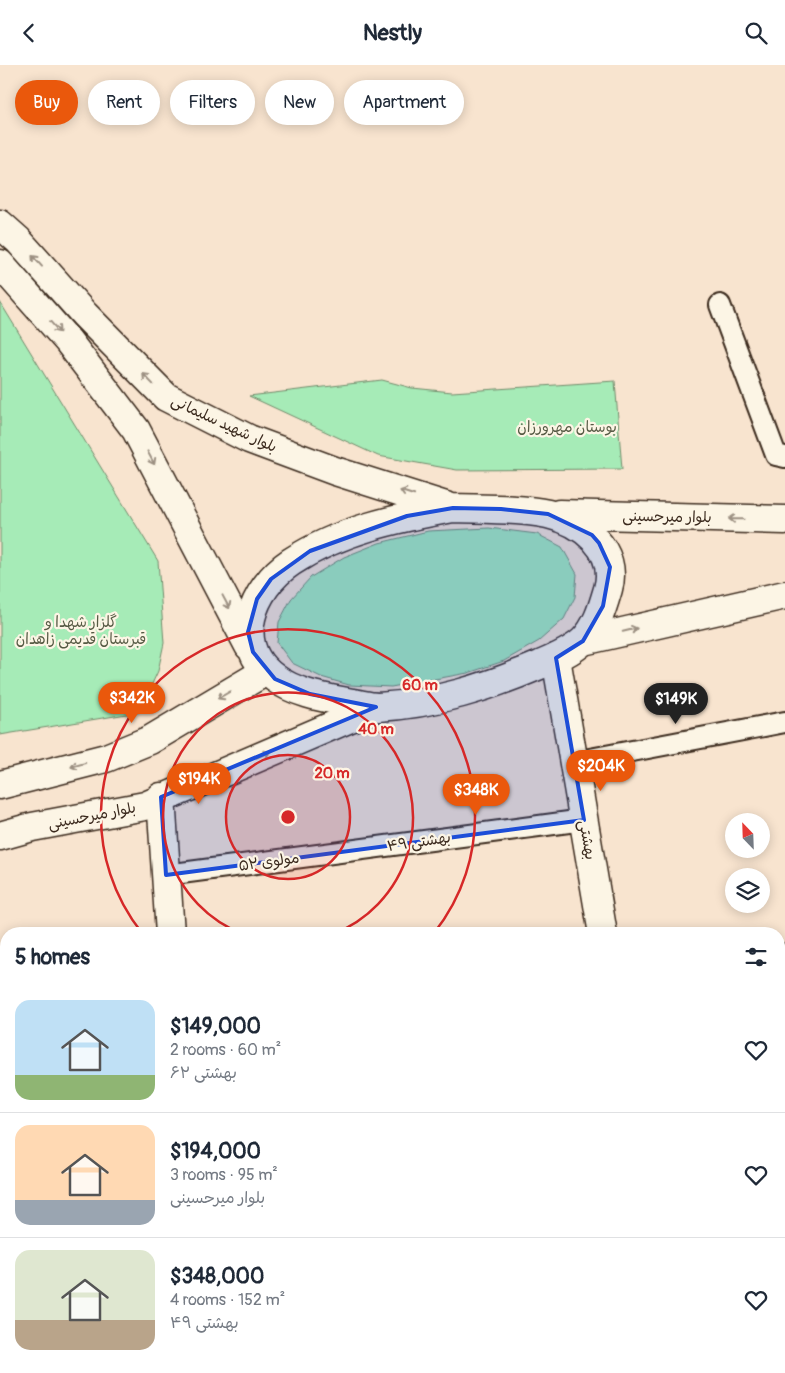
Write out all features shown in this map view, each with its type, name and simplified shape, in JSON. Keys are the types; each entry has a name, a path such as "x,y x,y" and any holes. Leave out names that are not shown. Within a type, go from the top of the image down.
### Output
{"main road":[{"name":"بلوار شهید سلیمانی","path":"0,224 18,240 85,315 166,397 249,439 335,471 453,508"},
{"path":"0,264 68,341 136,430 259,662 275,679 286,684 310,694 376,707 415,702 469,692 508,678 556,658 583,641 785,595"},
{"path":"259,662 248,632 252,614 257,599 271,579 289,563 331,541 379,523 453,508 501,509 548,514 571,523 592,535 606,553 610,567 610,580 603,606 583,641"},
{"name":"بلوار میرحسینی","path":"548,514 785,520"},
{"name":"بهشتی","path":"556,658 602,927"},
{"path":"0,785 106,758 150,740 259,662"},
{"name":"بلوار میرحسینی","path":"0,836 32,827 144,806 161,797 376,707"},
{"path":"161,797 170,927"}],"street":[{"path":"720,305 776,455 785,457"},
{"path":"574,762 785,722"},
{"name":"بهشتی ۴۹","path":"373,848 584,820"},
{"name":"مولوی ۵۲","path":"166,875 373,848"}],"highlighted area":[{"path":"453,508 501,509 548,514 592,535 599,543 610,567 603,606 583,641 556,658 584,820 166,875 161,797 376,707 310,694 275,679 253,652 248,632 257,599 271,579 310,551 407,516"}],"green space":[{"name":"گلزار شهدا و قبرستان قدیمی زاهدان","path":"0,302 158,561 164,643 158,671 139,712 0,735"},
{"name":"بوستان مهرورزان","path":"382,380 412,388 452,392 615,381 622,469 457,470 378,456 249,396"},
{"path":"489,528 537,534 562,547 577,574 575,597 564,619 539,641 504,661 468,673 391,687 349,685 321,677 292,663 277,643 279,622 291,599 311,577 344,557 379,543 428,531"}]}
